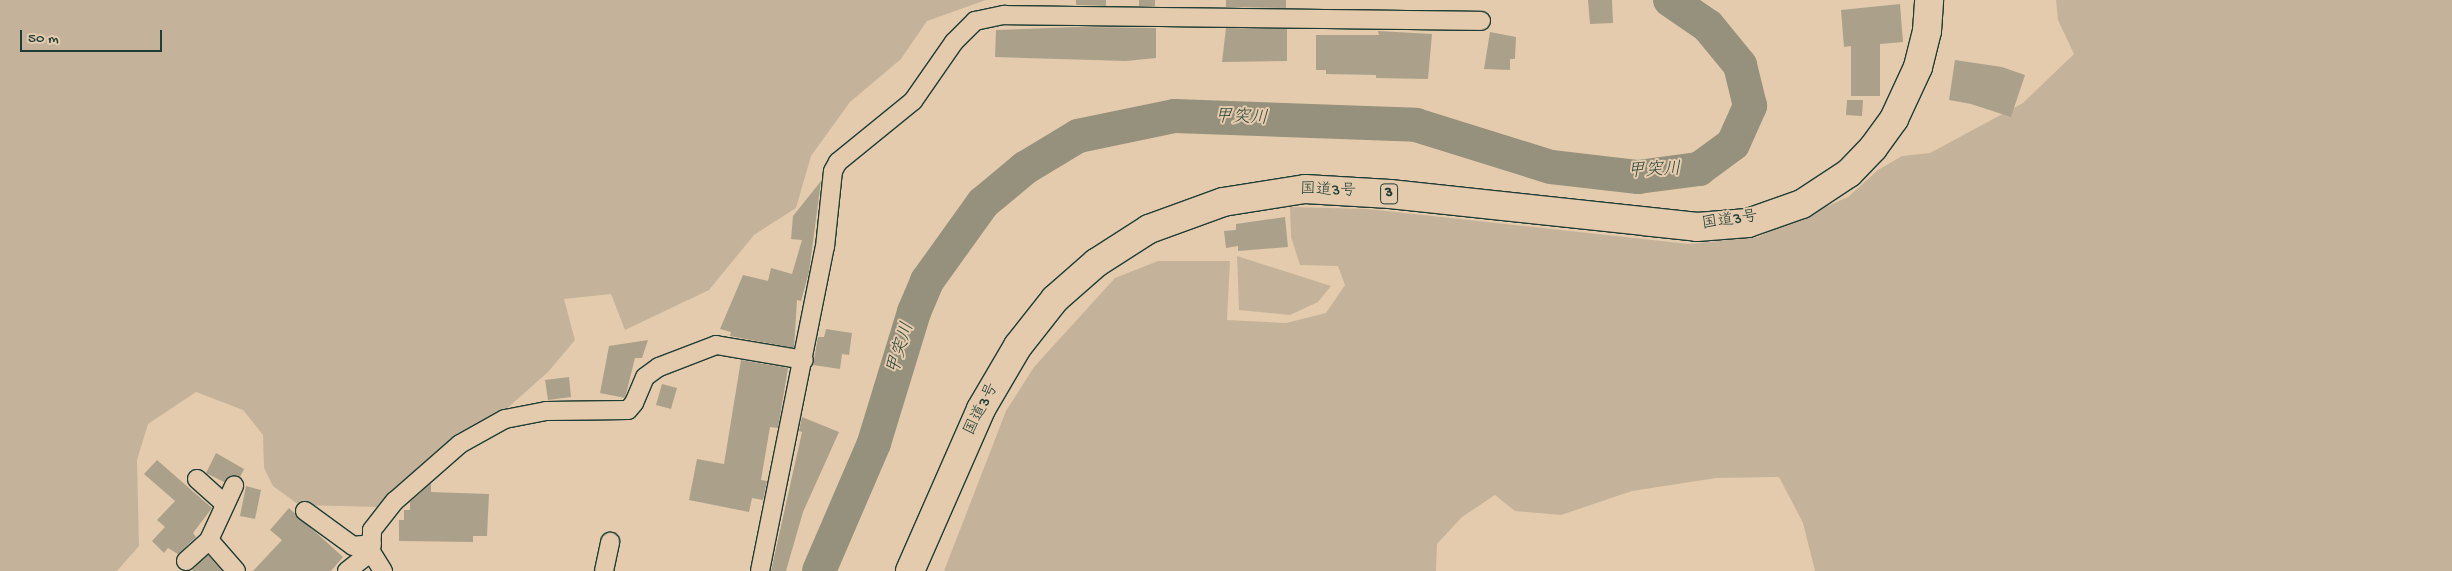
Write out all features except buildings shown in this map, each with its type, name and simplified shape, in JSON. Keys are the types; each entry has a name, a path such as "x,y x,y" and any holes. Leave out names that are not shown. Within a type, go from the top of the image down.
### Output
{"highway":[{"name":"国道3号","path":"910,571 980,409 1018,346 1055,299 1096,263 1149,230 1223,202 1305,189 1390,194 1697,227 1748,222 1810,199 1850,173 1873,148 1894,119 1918,67 1926,31 1928,0"}],"street":[{"path":"760,571 804,360 825,247 833,171 838,162 913,101 954,42 975,21 1004,15 1481,20"},
{"path":"383,571 371,548 372,530 395,501 460,444 505,419 546,411 628,410 634,403 645,377 659,367 716,345 804,360"},
{"path":"197,479 225,504"},
{"path":"186,561 208,540 234,486"},
{"path":"305,511 352,546 371,548"},
{"path":"208,540 236,571"},
{"path":"604,571 610,542"},
{"path":"347,571 371,548"}],"shaded area":[{"path":"0,0 986,0 927,21 901,59 850,102 811,156 796,208 754,235 709,290 625,330 611,294 564,299 575,340 548,372 503,412 378,507 299,505 273,486 264,468 263,435 243,410 196,392 148,424 137,460 139,546 117,571 0,571"},
{"path":"2056,0 2452,0 2452,571 1815,571 1803,523 1779,477 1716,478 1632,491 1561,515 1515,511 1495,495 1462,517 1437,544 1436,571 944,571 1006,411 1034,367 1115,278 1158,261 1230,261 1227,320 1286,323 1326,313 1345,285 1338,266 1300,265 1291,237 1290,207 1368,209 1689,244 1758,237 1848,197 1878,170 1902,156 1930,153 2023,103 2074,54 2058,20"},
{"path":"1237,256 1331,286 1318,302 1290,315 1239,310"}],"waterway":[{"name":"甲突川","path":"819,571 874,443 914,312 927,281 983,203 1025,168 1078,136 1175,116 1416,125 1551,167 1638,177 1699,169 1733,144 1750,106 1740,65 1708,26 1670,0"}]}
